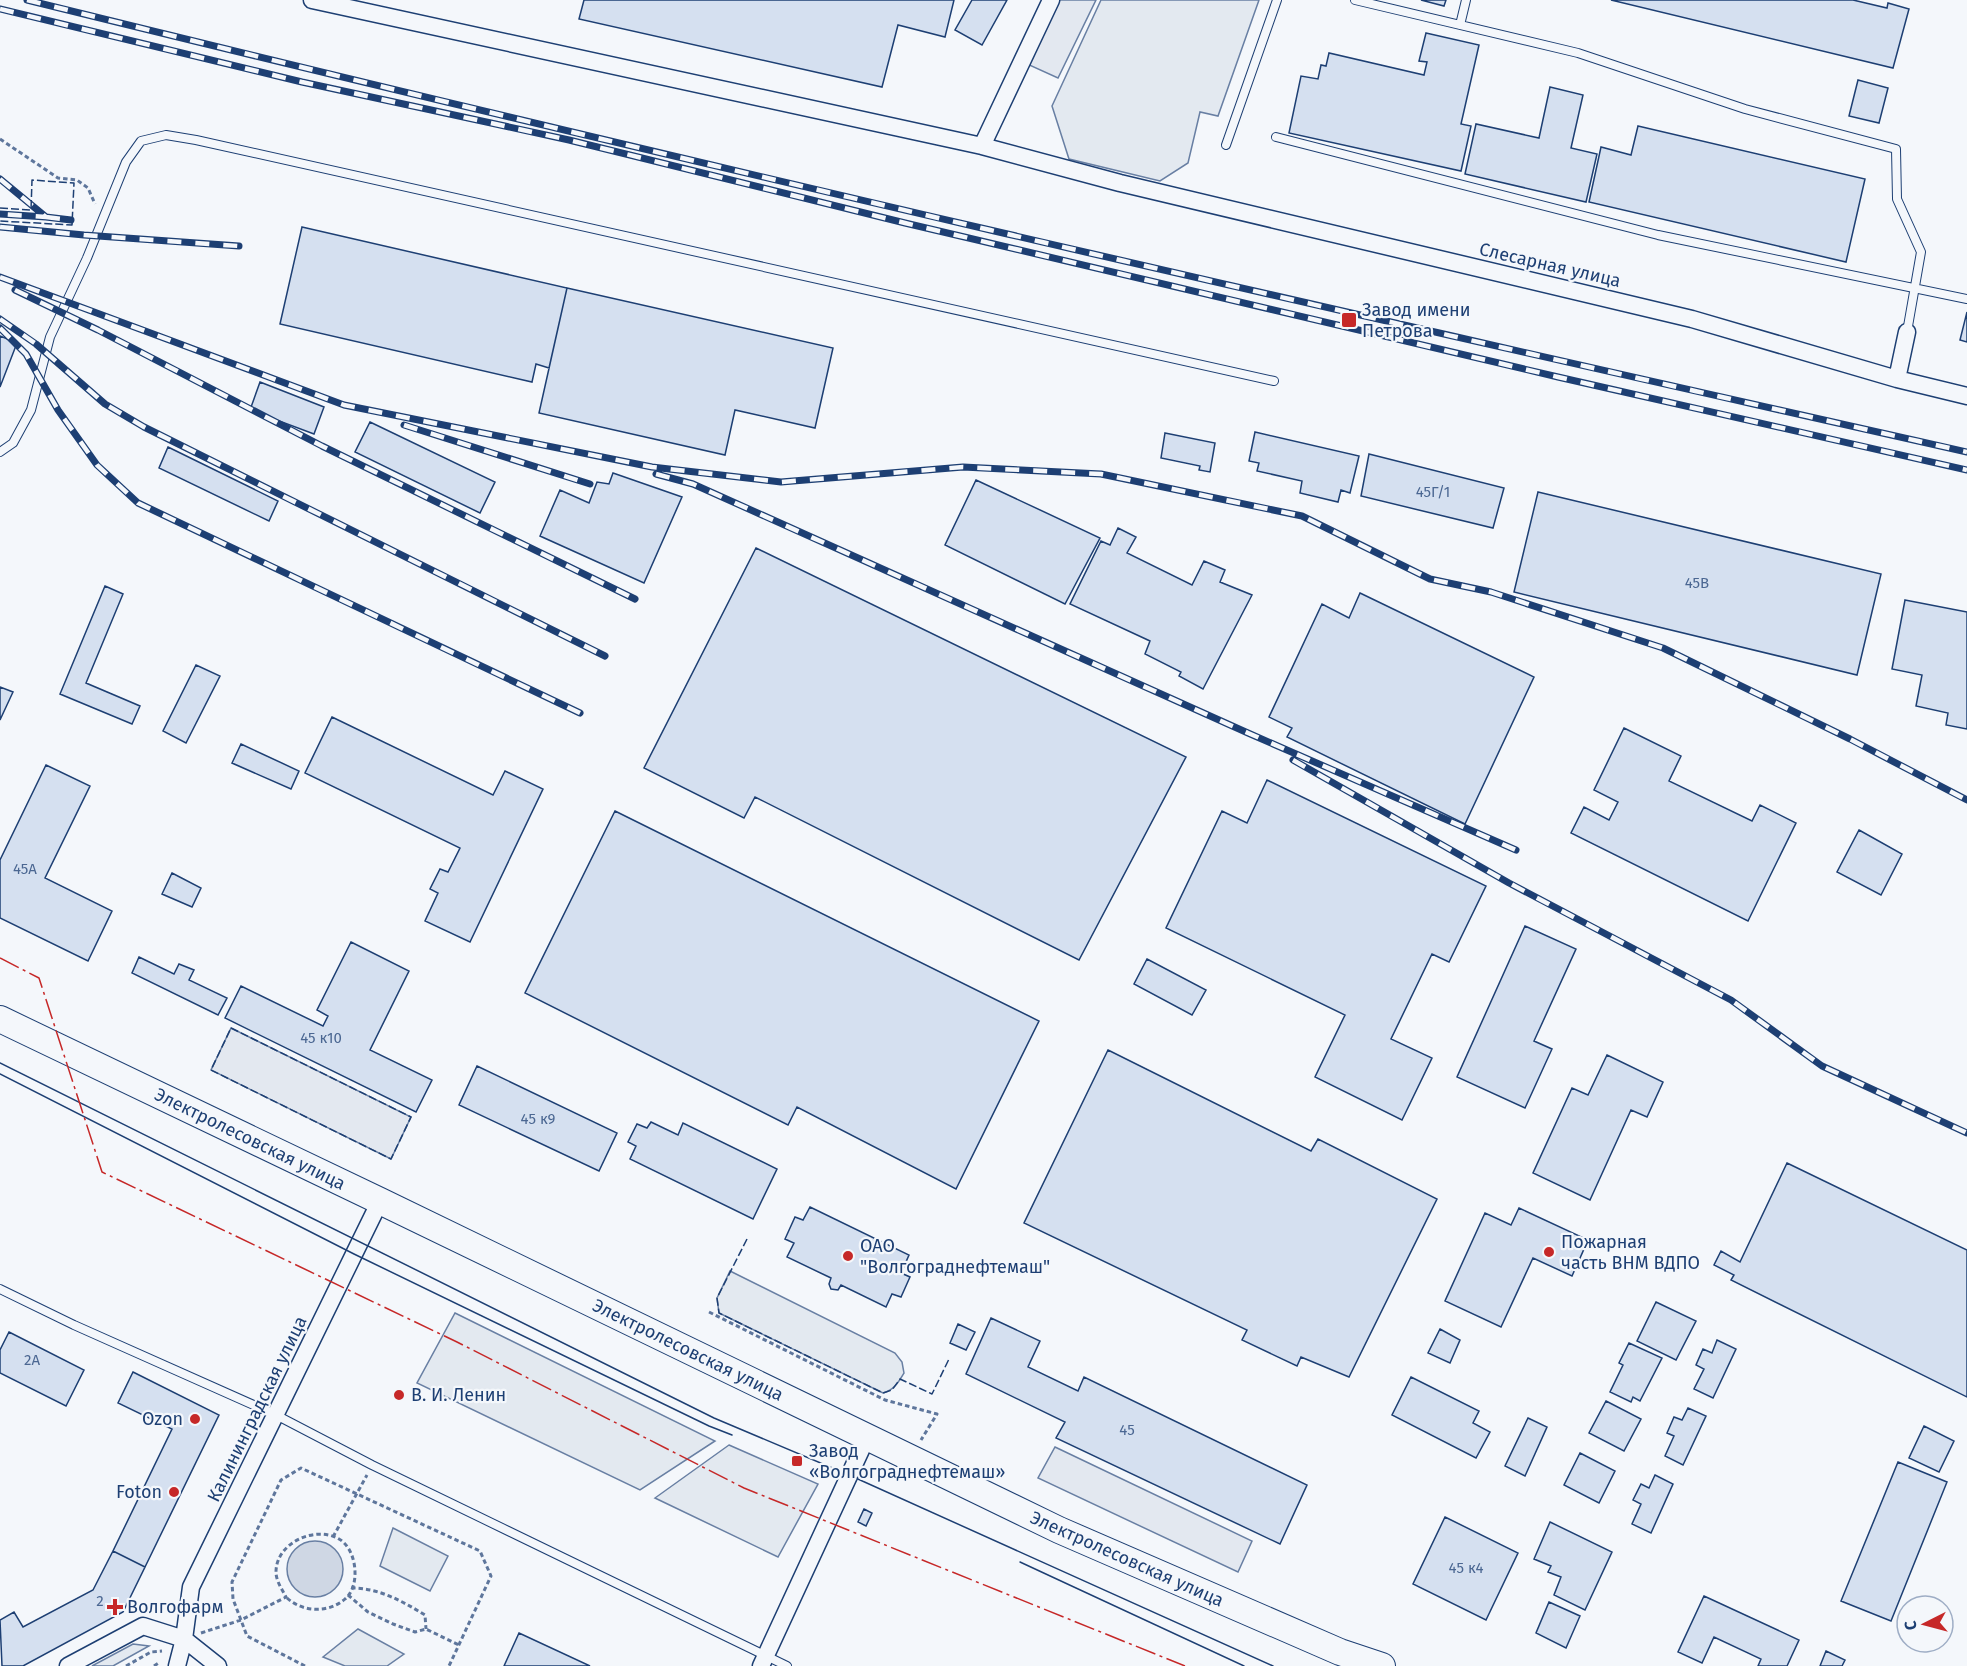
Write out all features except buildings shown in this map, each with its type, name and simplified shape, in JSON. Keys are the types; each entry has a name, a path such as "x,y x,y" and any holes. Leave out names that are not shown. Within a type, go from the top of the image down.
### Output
{"main road":[{"name":"Электролесовская улица","path":"0,1019 1069,1535 1340,1652 1382,1666"}],"street":[{"name":"Слесарная улица","path":"312,0 982,146 1120,183 1692,319 1897,379 1967,396"},
{"path":"982,146 1051,0"},
{"path":"1897,379 1907,332"},
{"name":"Калининградская улица","path":"177,1666 184,1639 191,1587 380,1201"},
{"path":"764,1661 867,1437"},
{"path":"68,1666 144,1626 184,1639 218,1666"}],"lane":[{"path":"1226,145 1277,0"},
{"path":"1355,0 1578,53 1745,108 1896,149 1897,199 1921,252 1907,332"},
{"path":"1461,25 1466,0"},
{"path":"0,452 14,443 31,410 50,337 87,258 126,162 141,141 166,135 1274,381"},
{"path":"1276,137 1658,235 1967,299"},
{"path":"0,1289 74,1325 276,1415 764,1661 787,1666"}],"path":[{"path":"0,139 58,178 76,180 88,188 94,204 105,213"},
{"path":"709,1312 885,1400 937,1414 910,1458"},
{"path":"333,1537 372,1465"},
{"path":"305,1666 247,1636 233,1599 232,1582 282,1480 301,1468 480,1551 491,1576 449,1666"},
{"path":"322,1533 339,1539 355,1562 355,1581 351,1588 346,1599 331,1606 310,1610 294,1605 286,1597 278,1582 276,1570 281,1554 293,1543 306,1536 322,1533"},
{"path":"351,1588 368,1588 402,1601 425,1615 426,1629"},
{"path":"348,1595 368,1612 393,1624 415,1632 426,1629 459,1645"},
{"path":"184,1639 241,1620 286,1597"},
{"path":"126,1666 151,1652 167,1650"}],"shaded area":[{"path":"1058,0 1096,0 1058,78 1027,64"},
{"path":"1101,0 1259,0 1218,116 1200,112 1188,163 1160,181 1069,159 1052,106"},
{"path":"231,1028 411,1117 391,1159 211,1070"},
{"path":"730,1271 895,1353 902,1362 904,1373 898,1383 883,1393 719,1313 717,1298"},
{"path":"455,1313 715,1441 640,1490 417,1383"},
{"path":"729,1445 818,1484 778,1557 655,1498"},
{"path":"1055,1447 1252,1541 1238,1572 1038,1478"},
{"path":"393,1528 448,1556 430,1591 380,1566"},
{"path":"309,1541 321,1541 331,1545 339,1553 343,1569 339,1585 331,1593 321,1597 309,1597 299,1593 291,1585 287,1575 287,1563 291,1553 299,1545"},
{"path":"358,1629 404,1654 387,1666 345,1666 323,1657"},
{"path":"133,1644 149,1646 113,1666 92,1666"}],"tram line":[{"path":"0,1063 714,1418 849,1475 1273,1666"},
{"path":"0,1074 354,1254 709,1426 732,1435"},
{"path":"1020,1562 1244,1666"}],"railway":[{"path":"27,0 996,231 1967,452"},
{"path":"0,9 302,82 569,140 905,223 1558,377 1967,470"},
{"path":"0,179 46,217 0,214"},
{"path":"46,217 71,220"},
{"path":"0,227 239,246"},
{"path":"0,277 344,405 652,467 781,482 963,467 1101,474 1302,516 1430,579 1491,592 1663,648 1850,739 1967,800"},
{"path":"15,290 98,330 322,446 635,599"},
{"path":"0,319 36,344 105,404 144,427 605,656"},
{"path":"0,328 26,354 58,410 97,465 138,503 580,713"},
{"path":"404,425 590,484"},
{"path":"656,474 693,484 1248,733 1516,850"},
{"path":"1293,760 1509,883 1731,1000 1822,1066 1967,1133"}],"fence":[{"path":"0,208 31,210 32,180 74,183 72,225 0,221"},
{"path":"231,1028 411,1117 391,1159 211,1070 231,1028"},
{"path":"747,1239 717,1298 719,1313 883,1393 892,1390 900,1379 932,1394 949,1359"}],"power":[{"path":"0,958 39,978 102,1172 457,1342 744,1488 1185,1666"}],"place":[{"name":"Завод имени Петрова","path":"1349,320"},
{"name":"Пожарная часть ВНМ ВДПО","path":"1549,1252"},
{"name":"ОАО \"Волгограднефтемаш\"","path":"848,1256"},
{"name":"В. И. Ленин","path":"399,1395"},
{"name":"Ozon","path":"195,1419"},
{"name":"Завод «Волгограднефтемаш»","path":"797,1461"},
{"name":"Foton","path":"174,1492"},
{"name":"Волгофарм","path":"115,1607"}]}
